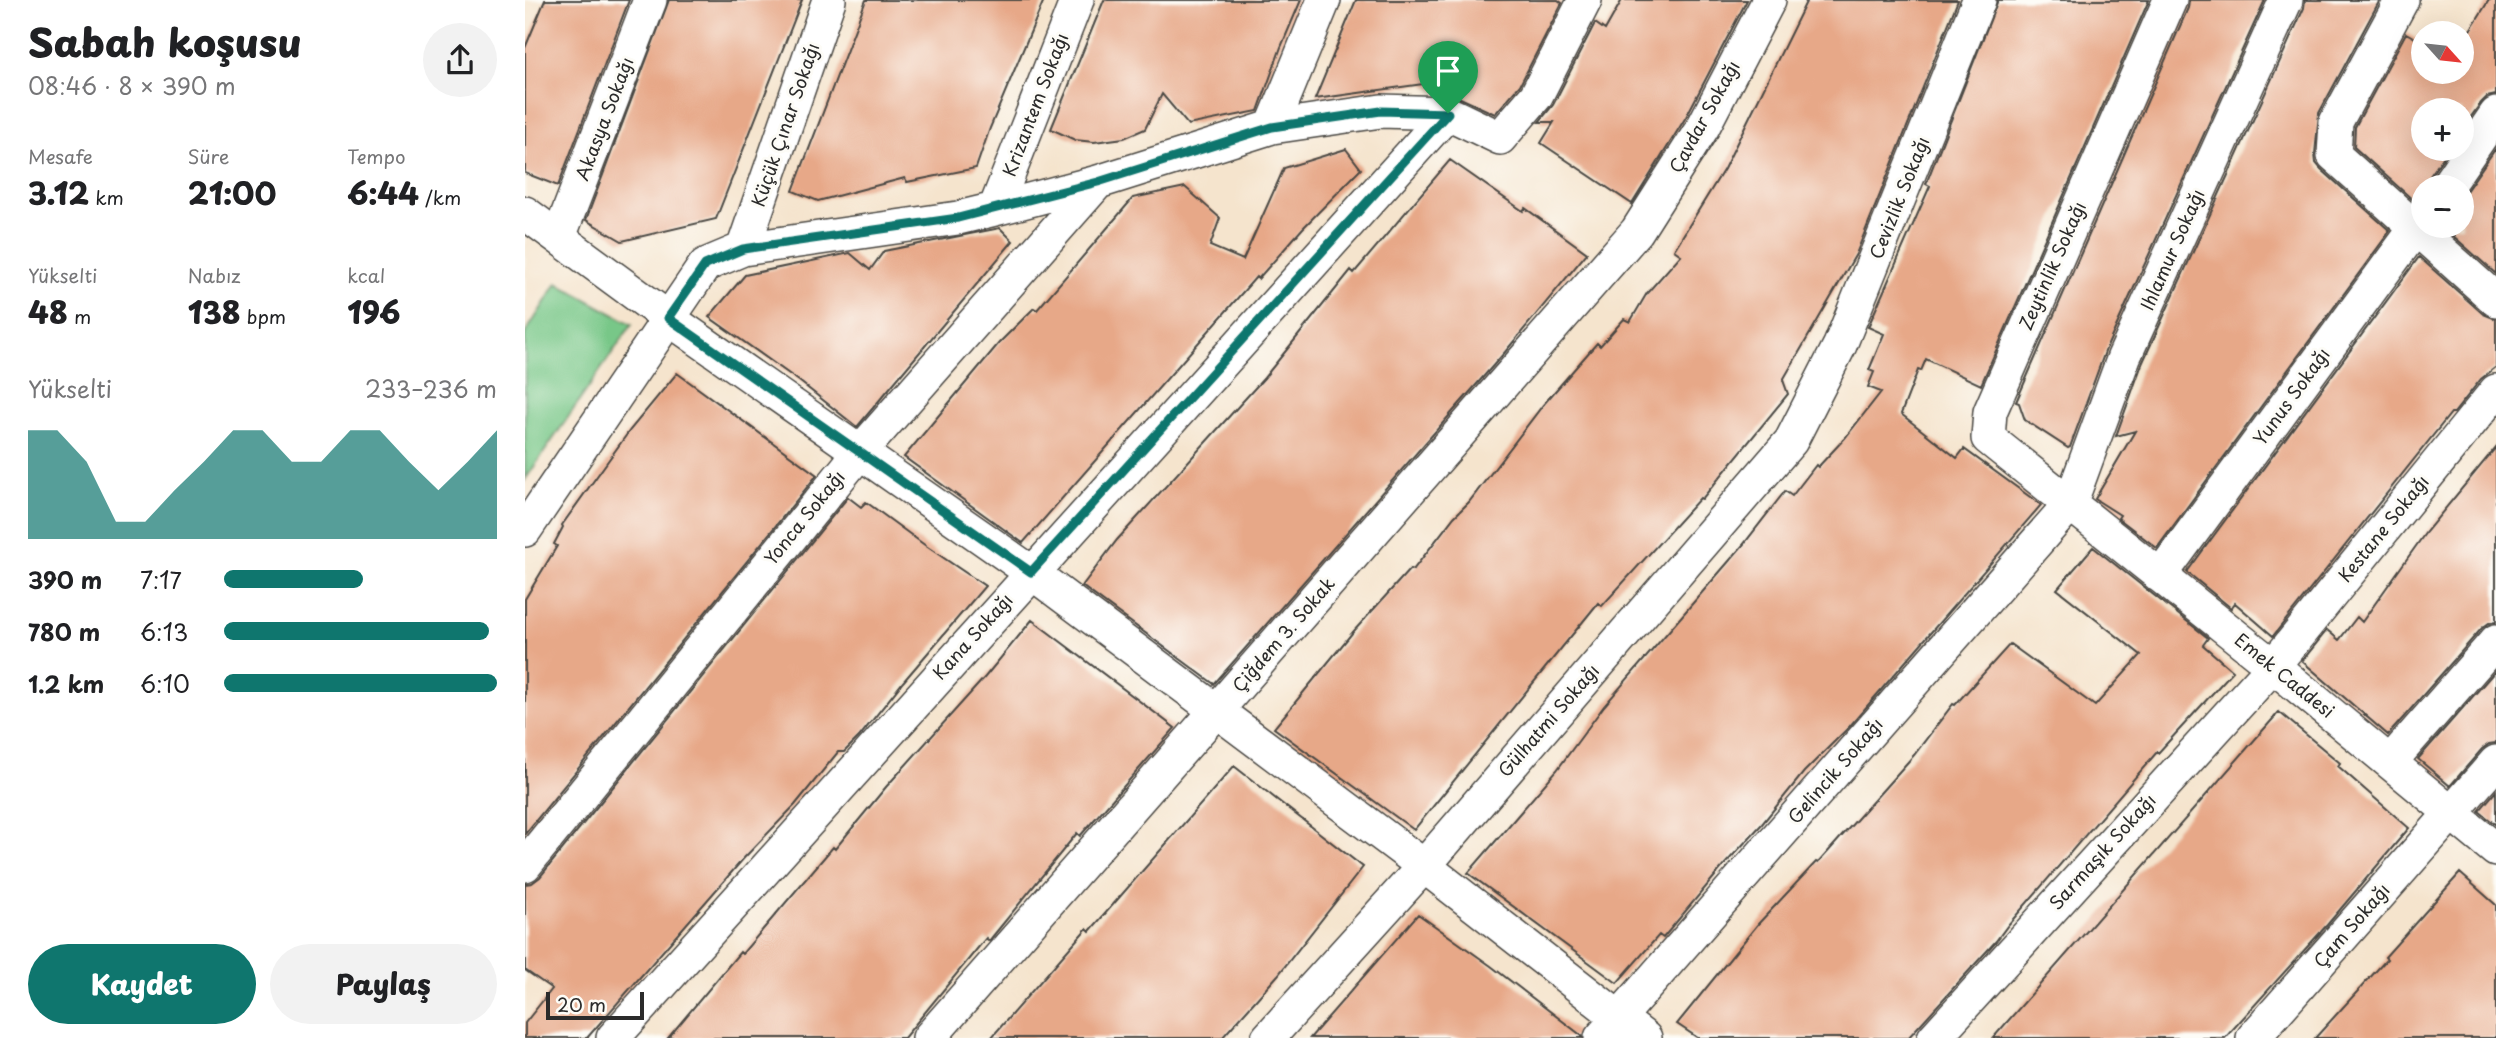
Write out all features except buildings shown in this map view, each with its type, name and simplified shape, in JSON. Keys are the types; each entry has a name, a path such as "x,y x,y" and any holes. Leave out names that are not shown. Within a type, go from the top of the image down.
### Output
{"street":[{"name":"Akasya Sokağı","path":"559,237 650,0"},
{"name":"Küçük Çınar Sokağı","path":"743,249 829,0"},
{"name":"Krizantem Sokağı","path":"995,209 1077,0"},
{"path":"1272,127 1324,0"},
{"path":"525,530 705,265 743,249 958,218 995,209 1098,182 1272,127 1381,111 1448,113 1500,138 1536,96 1585,0"},
{"name":"Çavdar Sokağı","path":"1637,231 1703,127 1769,0"},
{"name":"Cevizlik Sokağı","path":"1815,393 1840,345 1979,0"},
{"name":"Zeytinlik Sokağı","path":"2070,504 1988,438 1990,412 2170,0"},
{"name":"Ihlamur Sokağı","path":"2070,504 2125,357 2286,0"},
{"path":"2402,0 2336,122 2334,155 2411,217"},
{"name":"Kana Sokağı","path":"613,1038 1448,113"},
{"path":"2454,175 2496,114"},
{"name":"Yonca Sokağı","path":"525,865 859,452 1098,182"},
{"path":"525,213 668,318 1031,572 1218,711 1424,866 1610,1028 1645,1038"},
{"name":"Çiğdem 3. Sokak","path":"929,1038 1637,231"},
{"name":"Yunus Sokağı","path":"2160,576 2411,234"},
{"path":"2434,238 2496,300"},
{"name":"Kestane Sokağı","path":"2273,666 2496,391"},
{"name":"Gülhatmi Sokağı","path":"1268,1038 1424,866 1791,441 1815,393"},
{"name":"Emek Caddesi","path":"2070,504 2273,666 2496,850"},
{"name":"Gelincik Sokağı","path":"1610,1028 2070,504"},
{"path":"2390,762 2496,641"},
{"name":"Sarmaşık Sokağı","path":"1934,1038 2273,666"},
{"name":"Çam Sokağı","path":"2253,1038 2496,762"}],"green space":[{"path":"557,283 632,324 525,480 525,334"}],"route":[{"path":"1381,111 1448,113 1031,572 668,318 705,265 743,249 958,218 1098,182 1272,127 1381,111"}]}
